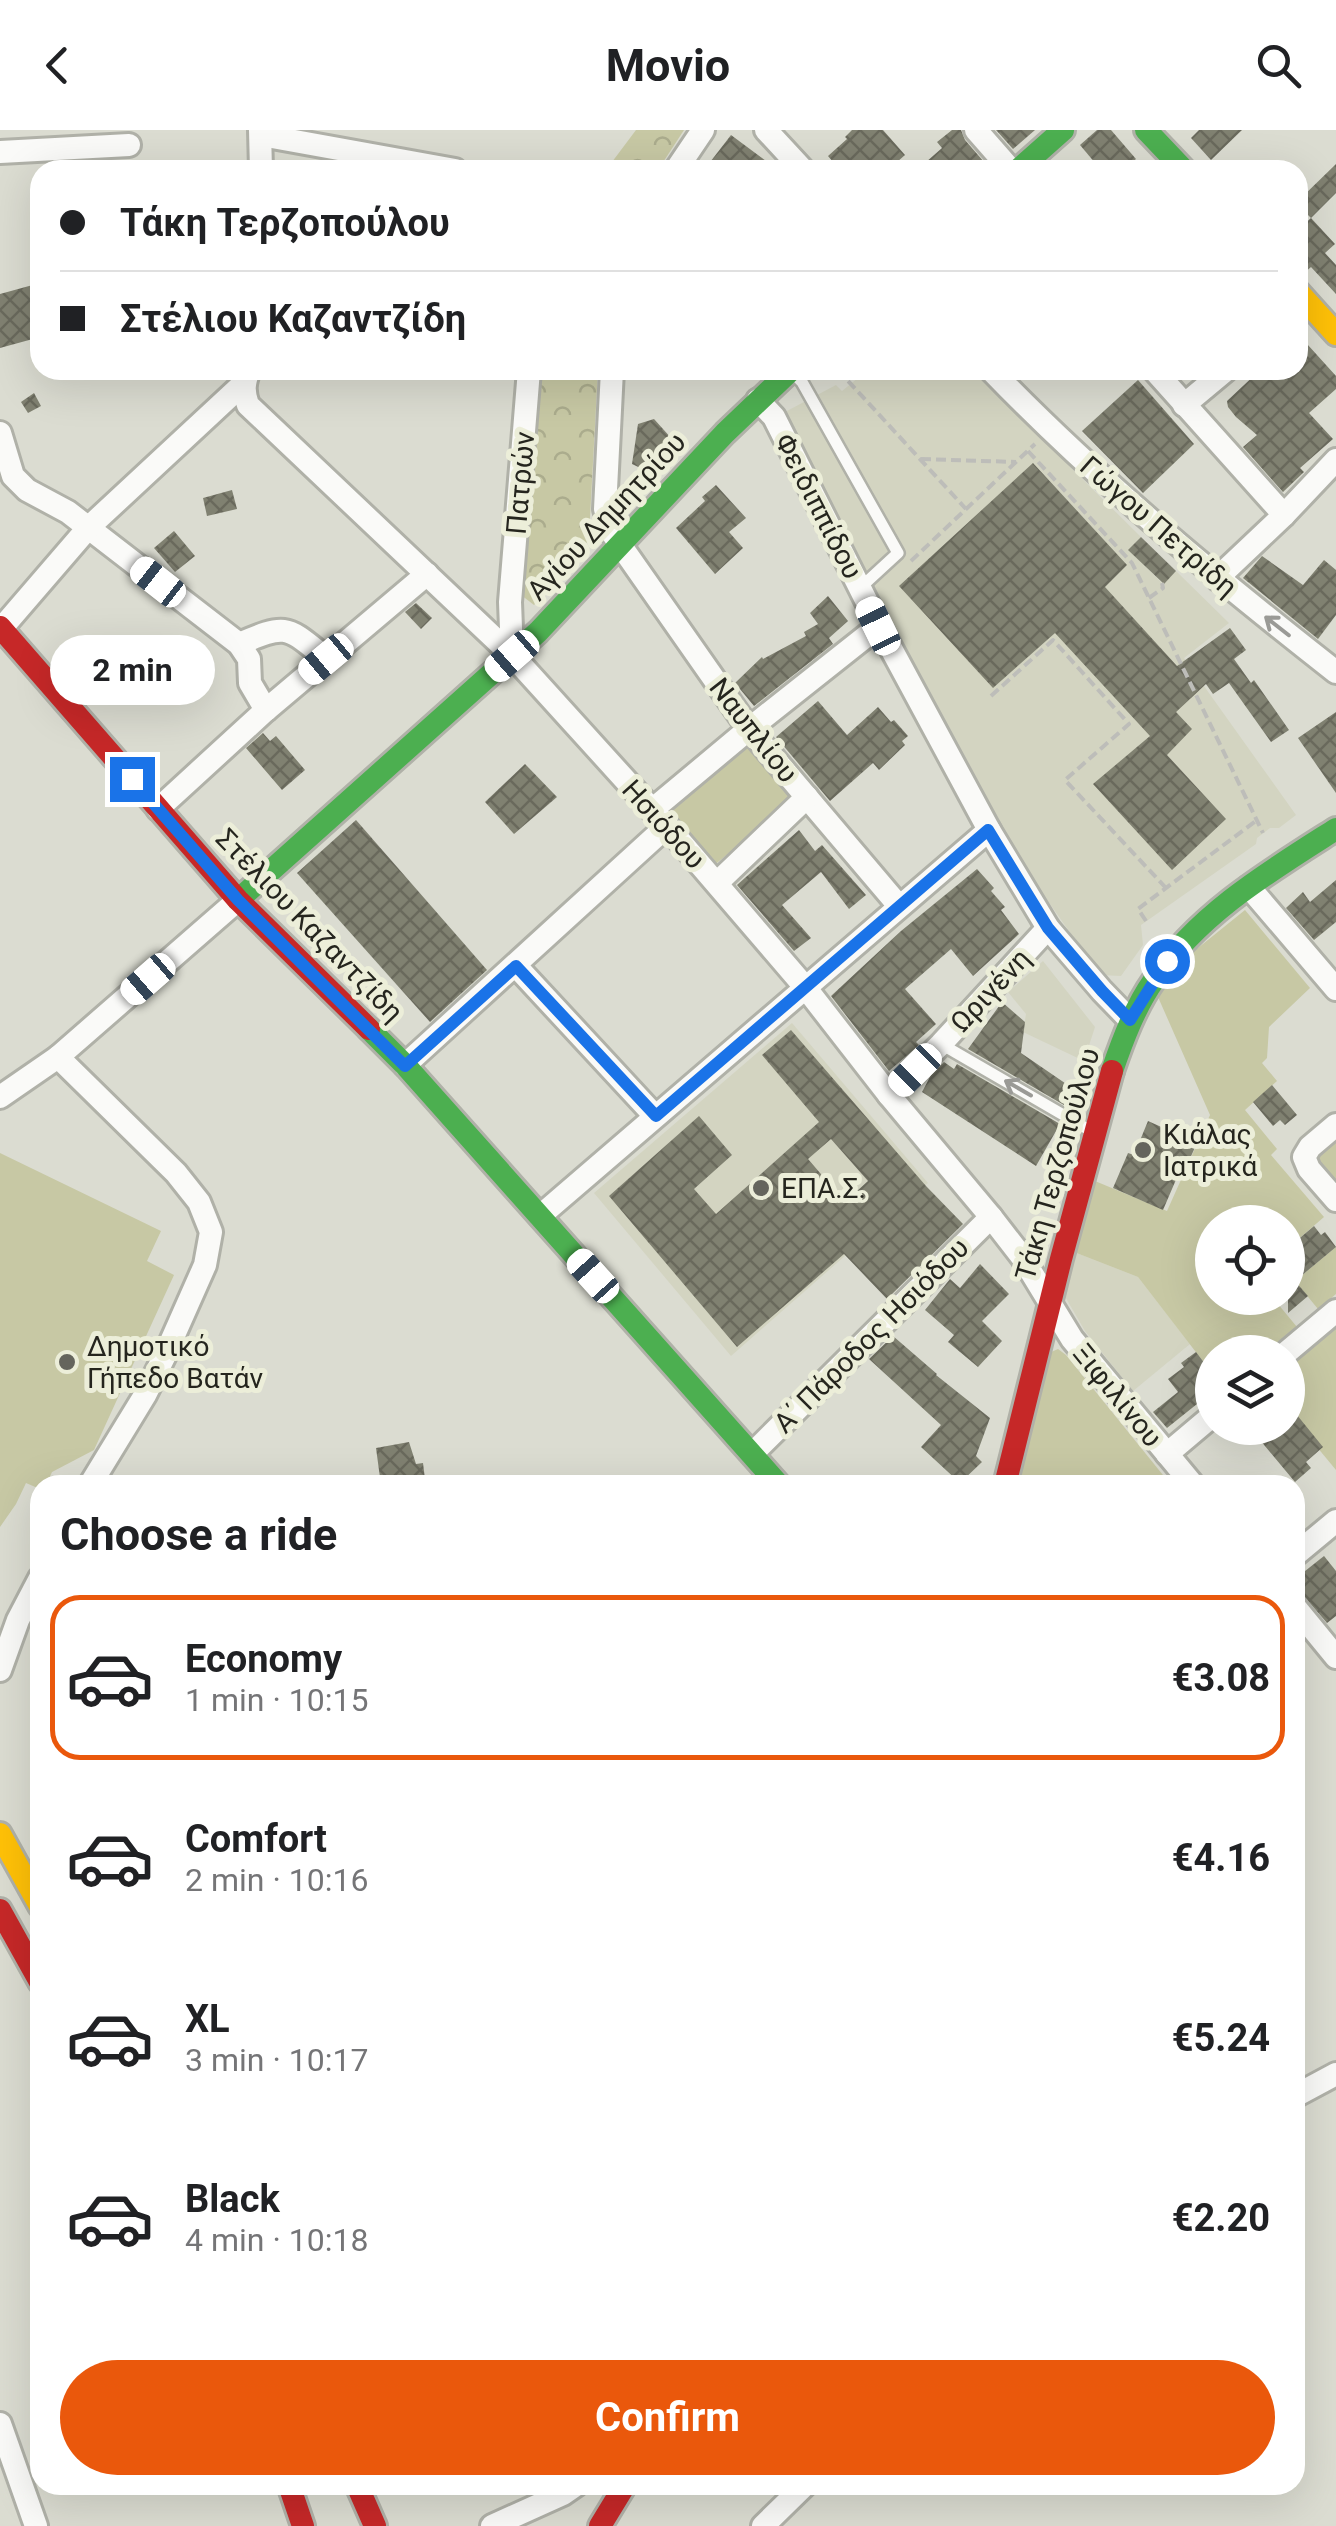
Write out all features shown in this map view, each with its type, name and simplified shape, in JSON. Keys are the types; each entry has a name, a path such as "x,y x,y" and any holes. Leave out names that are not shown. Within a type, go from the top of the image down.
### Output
{"street":[{"path":"683,160 703,130"},
{"path":"766,130 794,160"},
{"path":"976,130 1004,160"},
{"path":"1026,160 1063,130"},
{"path":"1146,130 1174,160"},
{"path":"260,160 261,133 403,160"},
{"path":"0,152 129,145"},
{"path":"1308,308 1336,334"},
{"path":"1,628 88,528 242,380"},
{"name":"Ησιόδου","path":"246,380 248,404 512,656 718,883 1022,1257 1049,1300"},
{"name":"Πατρών","path":"512,656 510,602 528,380"},
{"name":"Ναυπλίου","path":"612,380 606,509 620,547 749,729 899,906"},
{"name":"Αγίου Δημητρίου","path":"238,900 556,614 779,380"},
{"name":"Γώγου Πετρίδη","path":"1001,380 1050,430 1219,580 1336,672"},
{"path":"1162,380 1284,516"},
{"path":"1184,406 1214,380"},
{"name":"Φειδιππίδου","path":"758,400 774,417 878,626 988,830 1048,928 1130,1020"},
{"path":"0,434 13,476 28,490 68,512 239,644 249,659 250,683 266,710"},
{"path":"1219,580 1336,460"},
{"path":"158,809 266,710 427,574"},
{"path":"405,1066 516,966 749,729 878,626"},
{"name":"Στέλιου Καζαντζίδη","path":"1,628 238,900 405,1066 770,1475"},
{"path":"239,644 271,630 290,631 326,659"},
{"path":"718,883 807,797"},
{"path":"540,1216 988,830"},
{"name":"Τάκη Τερζοπούλου","path":"1007,1475 1049,1300 1130,1020 1167,961 1201,926 1249,887 1336,830"},
{"path":"1249,887 1336,989"},
{"path":"0,1097 58,1057 238,900"},
{"name":"Ωριγένη","path":"889,1095 1048,928"},
{"path":"516,966 656,1116"},
{"path":"58,1057 176,1173 199,1202 211,1232 204,1265 160,1367 96,1475"},
{"path":"1336,1125 1304,1157 1309,1169 1336,1200"},
{"name":"Α΄ Πάροδος Ησιόδου","path":"752,1454 990,1217"},
{"name":"Ξιφιλίνου","path":"1049,1300 1072,1338 1185,1475"},
{"path":"1305,1337 1336,1312"},
{"path":"1167,1454 1195,1430"},
{"path":"1305,1546 1336,1521"},
{"path":"0,1670 30,1597"},
{"path":"1305,1619 1336,1657"},
{"path":"0,1834 30,1888"},
{"path":"0,1910 30,1964"},
{"path":"1305,2091 1336,2074"},
{"path":"0,2424 36,2526"},
{"path":"293,2495 304,2526"},
{"path":"361,2495 375,2526"},
{"path":"492,2526 562,2495"},
{"path":"600,2526 619,2495"},
{"path":"764,2526 796,2495"}],"lane":[{"path":"800,380 898,553 860,588"},
{"path":"940,1044 1095,1133"}],"path":[{"path":"847,380 966,510"},
{"path":"903,568 1050,430"},
{"path":"1028,451 1132,563 1263,833"},
{"path":"919,458 1016,462"},
{"path":"1149,598 1163,588 1162,582"},
{"path":"992,696 1053,640 1079,668 1129,724 1065,780 1166,888"},
{"path":"1146,920 1138,909 1257,820"}],"shaded area":[{"path":"856,380 986,380 1141,537 1129,550 1163,584 1176,571 1229,623 1184,658 1296,815 1279,828 1270,828 1257,838 1256,844 1141,925 1143,945 1121,976 1100,975 1005,840 785,412 836,385 842,391"},
{"path":"1043,961 1095,1027 1084,1061 1023,1032 1026,1014 1008,992"},
{"name":"ΕΠΑ.Σ.","path":"792,1023 928,1183 731,1356 594,1193"},
{"path":"1074,1252 1138,1277 1190,1344 1133,1391 1085,1331 1063,1293"}],"green space":[{"path":"636,130 684,130 664,160 614,160"},
{"path":"539,380 597,380 589,536 582,556 534,605 521,595"},
{"path":"747,740 796,798 712,867 662,806"},
{"path":"1245,910 1310,988 1269,1027 1267,1058 1262,1063 1277,1081 1245,1110 1277,1149 1271,1155 1324,1217 1305,1233 1305,1205 1195,1205 1195,1315 1287,1315 1297,1327 1287,1335 1195,1335 1195,1351 1138,1277 1074,1252 1095,1181 1167,1211 1210,1115 1158,997 1193,952"},
{"path":"1336,1135 1336,1186 1318,1160 1322,1149"},
{"name":"Δημοτικό Γήπεδο Βατάν","path":"0,1153 161,1231 147,1261 174,1275 94,1450 51,1475 30,1475 30,1485 26,1483 0,1527"},
{"path":"1336,1247 1336,1294 1318,1309 1305,1293 1305,1273"},
{"path":"1336,1318 1336,1470 1305,1433 1305,1344"},
{"path":"1058,1349 1066,1355 1163,1475 1021,1475 1049,1353"}],"building":[{"path":"852,130 883,130 905,155 899,160 831,160 828,156"},
{"path":"952,130 961,130 982,160 928,160 942,148 937,142"},
{"path":"996,130 1035,130 1013,149"},
{"path":"1097,130 1111,130 1136,159 1093,160 1080,145"},
{"path":"1199,130 1242,130 1211,160 1191,138"},
{"path":"731,135 765,160 712,160"},
{"path":"1336,164 1336,193 1311,218 1308,191"},
{"path":"1311,218 1335,244 1325,253 1336,265 1336,294 1311,267 1308,270"},
{"path":"30,286 30,340 0,348 0,294"},
{"path":"1308,345 1336,376 1336,389 1309,413 1333,439 1300,468 1304,472 1283,492 1243,447 1257,435 1236,417 1227,401 1249,380 1308,380"},
{"path":"1138,380 1194,444 1143,493 1082,431"},
{"path":"34,393 41,406 28,413 21,402"},
{"path":"654,419 681,449 653,474 632,464 638,424"},
{"path":"1033,463 1127,565 1105,587 1177,666 1230,628 1246,650 1234,659 1289,730 1271,742 1229,683 1213,694 1206,684 1176,712 1192,729 1167,755 1226,819 1172,870 1093,784 1150,736 1055,633 993,688 899,586"},
{"path":"716,485 746,518 729,532 743,548 715,574 676,528"},
{"path":"232,490 237,509 207,516 203,498"},
{"path":"174,531 195,556 175,572 154,548"},
{"path":"1141,537 1176,571 1164,584 1128,550"},
{"path":"1262,556 1303,585 1324,560 1336,570 1336,615 1318,639 1243,578"},
{"path":"828,596 848,621 829,638 833,644 754,706 735,683 762,657 806,636 804,632 818,624 810,613"},
{"path":"416,603 432,618 421,629 405,612"},
{"path":"818,701 847,735 878,707 908,736 902,741 905,745 879,770 873,763 830,801 776,737"},
{"path":"1336,712 1336,793 1298,738"},
{"path":"263,733 270,741 276,736 305,770 282,790 246,748"},
{"path":"525,764 557,797 514,834 485,802"},
{"path":"356,820 487,970 430,1022 297,873"},
{"path":"799,830 815,851 822,845 866,895 849,909 821,872 782,905 811,938 794,951 737,885"},
{"path":"977,869 994,888 991,891 1005,907 1001,910 1019,934 973,976 951,949 905,989 936,1024 889,1071 831,996 901,931"},
{"path":"1336,880 1336,922 1314,940 1286,908 1303,892 1310,902"},
{"path":"1002,1002 1025,1022 1021,1053 1078,1092 1069,1108 968,1049"},
{"name":"ΕΠΑ.Σ.","path":"791,1030 963,1224 887,1299 844,1254 737,1347 609,1196 699,1116 732,1155 694,1189 716,1214 819,1122 762,1055","holes":["831,1139 868,1181 845,1202 808,1159"]},
{"path":"944,1062 954,1069 957,1064 1060,1124 1036,1166 922,1092"},
{"path":"1272,1085 1297,1115 1285,1125 1280,1120 1273,1126 1253,1102"},
{"path":"1148,1121 1197,1143 1163,1210 1113,1188 1128,1153 1134,1155"},
{"path":"1314,1226 1321,1235 1325,1232 1336,1247 1305,1273 1305,1234"},
{"path":"980,1264 1009,1294 982,1321 1002,1341 978,1367 948,1342 954,1335 925,1310 950,1279 960,1288"},
{"path":"893,1336 990,1418 976,1456 982,1462 968,1475 951,1475 921,1447 941,1425 869,1359"},
{"path":"1195,1353 1195,1406 1167,1428 1153,1412 1178,1392 1168,1379 1184,1367 1181,1363"},
{"path":"1305,1425 1323,1447 1306,1462 1311,1468 1303,1475 1289,1475 1264,1445 1305,1445"},
{"path":"409,1442 416,1464 423,1463 424,1475 380,1475 376,1448"},
{"path":"1324,1556 1336,1571 1336,1616 1327,1623 1305,1598 1305,1571"}],"traffic: fast":[{"path":"1029,160 1063,130"},
{"path":"1146,130 1174,160"},
{"path":"238,900 538,632 725,433 781,380"},
{"path":"1112,1071 1147,990 1192,934 1237,896 1336,829"},
{"path":"369,1029 770,1475"}],"traffic: slow":[{"path":"1308,303 1336,334"},
{"path":"0,1834 30,1888"}],"traffic: jam":[{"path":"0,627 238,900 369,1029"},
{"path":"1007,1475 1112,1071"},
{"path":"0,1910 30,1964"},
{"path":"292,2495 303,2526"},
{"path":"361,2495 375,2526"},
{"path":"600,2526 619,2495"}],"place":[{"name":"Κιάλας Ιατρικά","path":"1143,1150"},
{"name":"ΕΠΑ.Σ.","path":"761,1188"},
{"name":"Δημοτικό Γήπεδο Βατάν","path":"67,1362"}],"route":[{"path":"132,779 238,900 405,1066 516,966 656,1116 988,830 1048,928 1130,1020 1167,961"}]}
